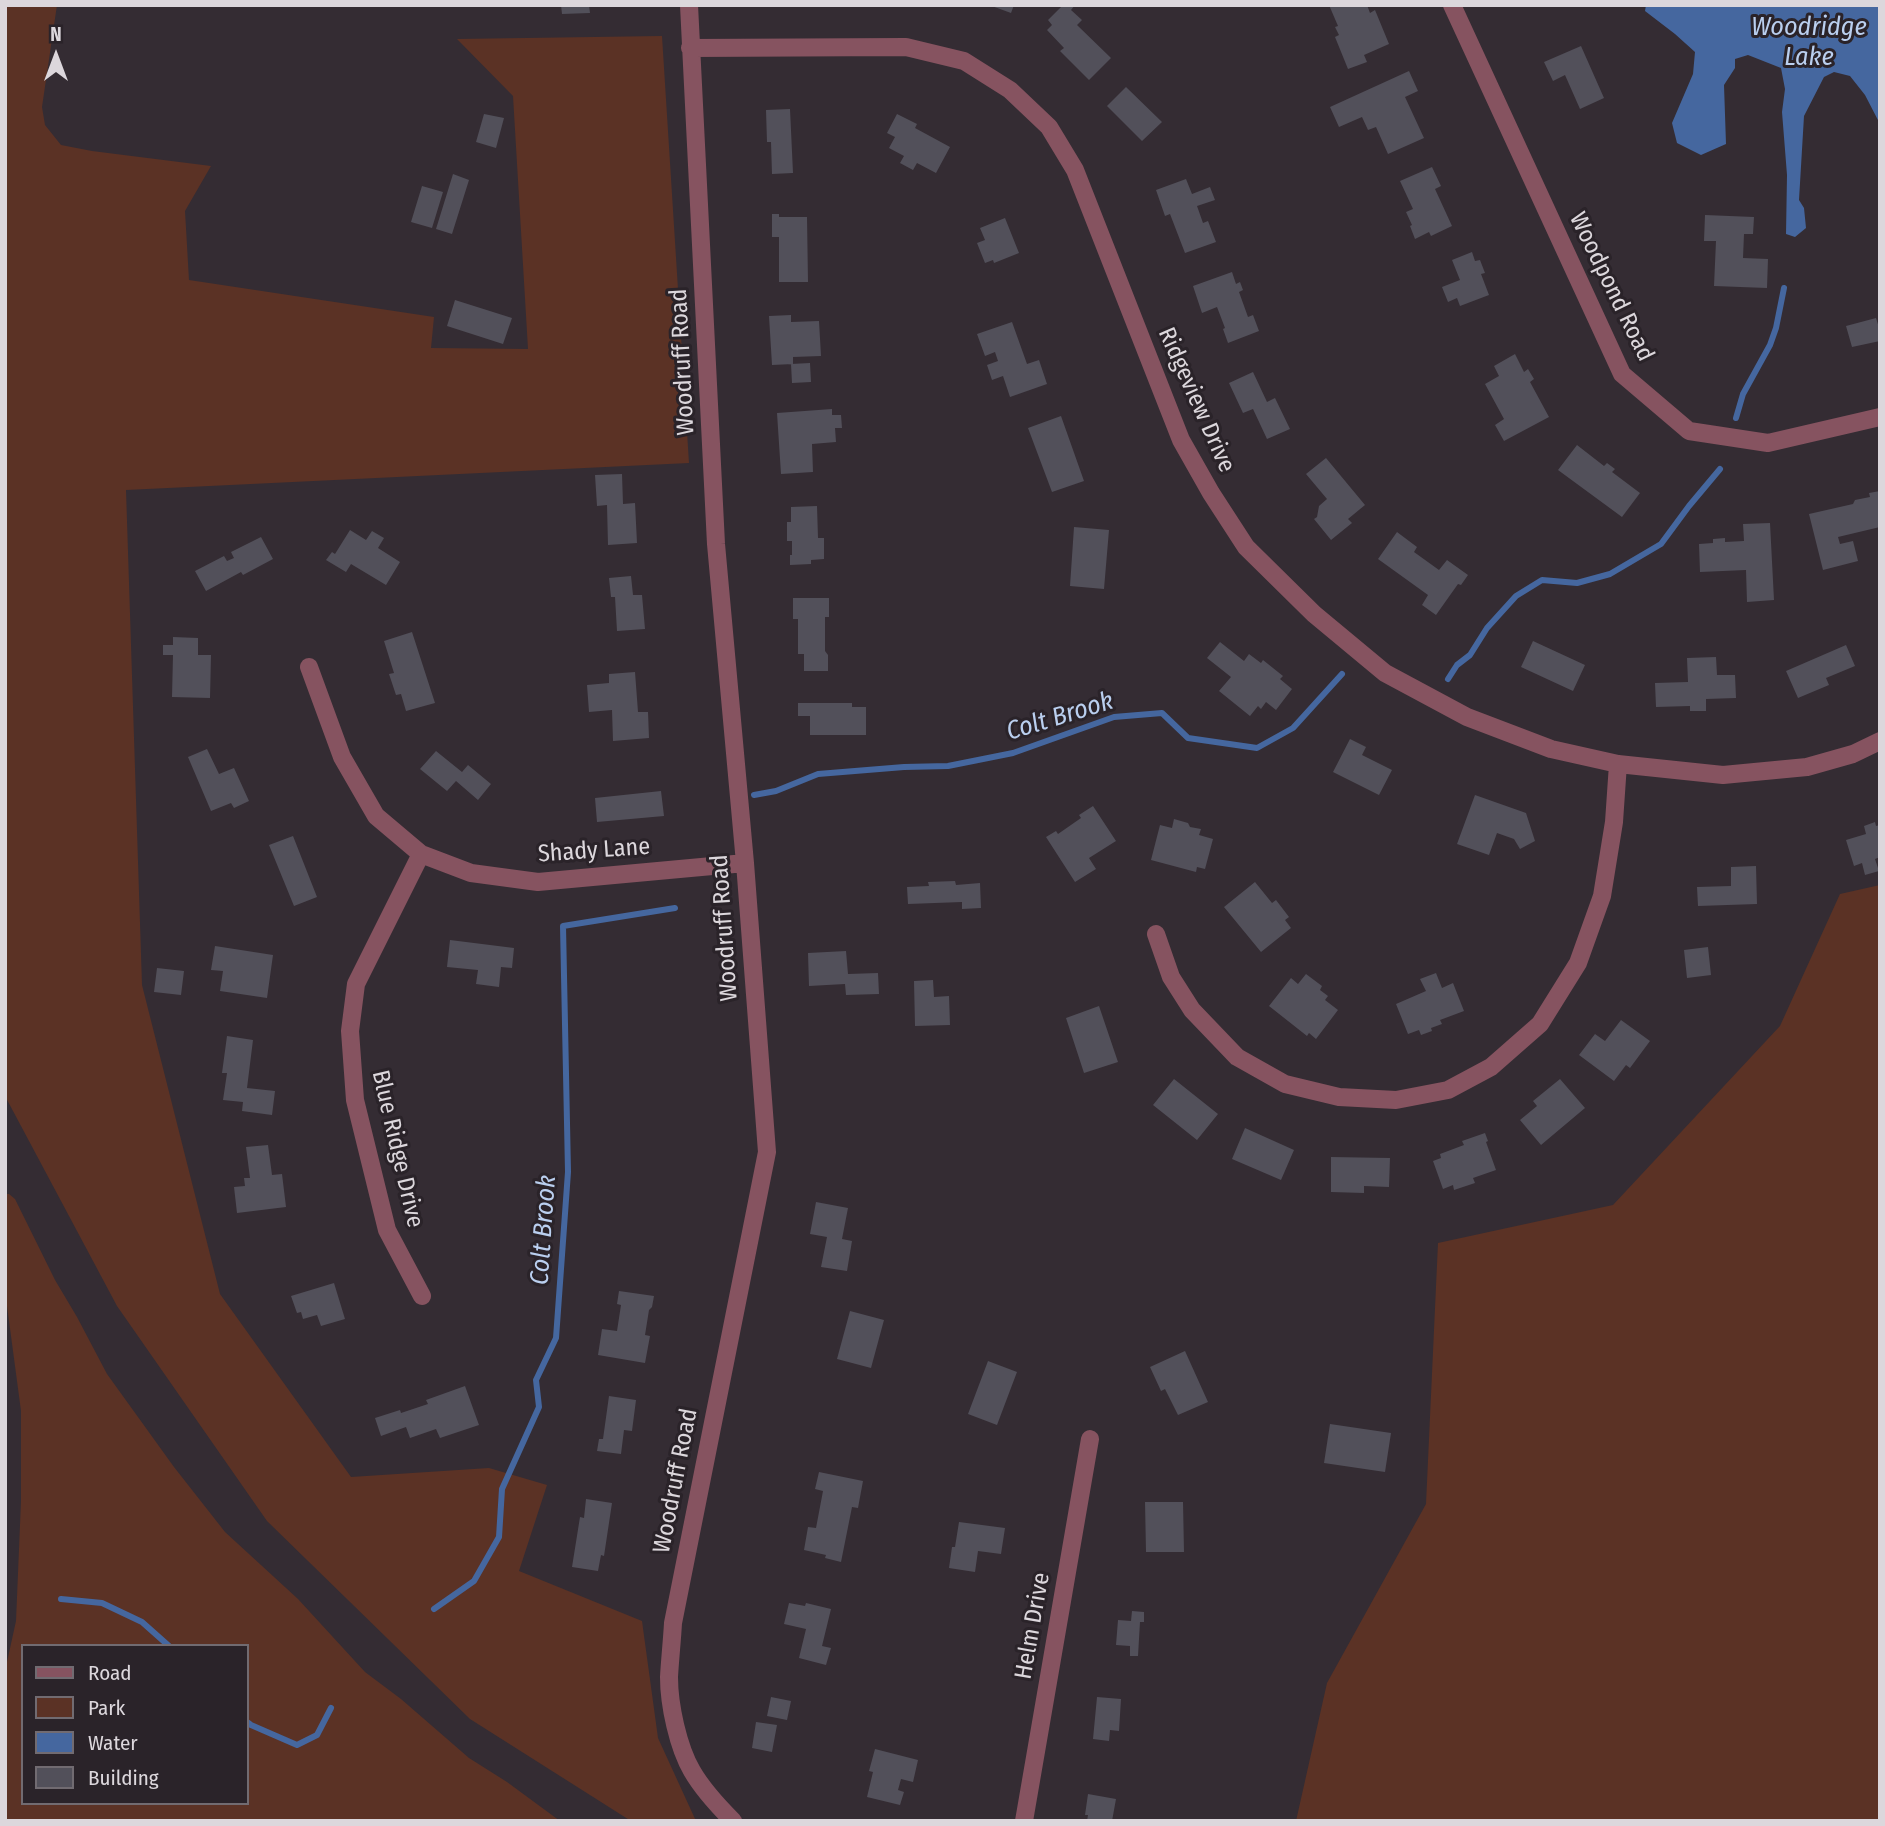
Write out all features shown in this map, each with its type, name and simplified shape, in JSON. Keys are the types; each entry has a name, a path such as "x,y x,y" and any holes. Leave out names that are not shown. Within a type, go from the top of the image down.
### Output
{"street":[{"name":"Woodruff Road","path":"689,5 716,544 745,863 767,1152 673,1623 669,1678 671,1708 691,1770 716,1805 733,1821"},
{"name":"Woodpond Road","path":"1452,5 1622,374 1689,431 1768,443 1880,417"},
{"name":"Ridgeview Drive","path":"690,48 906,47 964,61 1010,90 1049,127 1075,170 1181,440 1211,494 1246,547 1314,614 1385,673 1467,718 1551,749 1618,764 1723,775 1807,767 1853,754 1880,741"},
{"name":"Shady Lane","path":"309,667 342,757 376,816 421,854 471,873 538,883 745,863"},
{"path":"1156,934 1171,977 1192,1010 1237,1057 1285,1084 1339,1097 1396,1100 1448,1090 1492,1067 1540,1024 1578,963 1602,896 1614,822 1618,764"},
{"name":"Blue Ridge Drive","path":"421,854 356,984 350,1031 355,1100 387,1230 422,1296"},
{"name":"Helm Drive","path":"1024,1821 1090,1439"}],"green space":[{"path":"5,5 57,5 42,107 45,125 61,145 211,166 185,211 189,280 434,317 431,348 528,349 513,96 457,39 662,36 689,463 126,490 142,985 220,1294 351,1477 489,1468 547,1485 519,1571 642,1621 658,1738 696,1821 631,1821 470,1719 267,1521 117,1306 5,1096"},
{"path":"1880,885 1880,1821 1296,1821 1327,1683 1426,1504 1438,1243 1613,1205 1780,1026 1840,894"},
{"path":"5,1194 15,1199 55,1280 107,1374 225,1532 298,1599 365,1672 401,1699 469,1758 560,1821 5,1821 5,1671 16,1621 21,1501 21,1411 5,1291"}],"water":[{"name":"Woodridge Lake","path":"1646,5 1880,5 1880,124 1865,95 1850,76 1834,72 1824,77 1804,116 1799,200 1804,208 1806,228 1795,237 1786,234 1787,175 1782,112 1785,89 1781,68 1748,55 1735,59 1735,68 1724,85 1726,144 1701,155 1677,143 1672,123 1693,74 1695,52 1645,11"}],"building":[{"path":"561,5 589,5 590,13 562,14"},
{"path":"989,5 1014,5 1011,13"},
{"path":"1063,5 1075,5 1071,10 1082,20 1077,25 1111,58 1089,80 1060,51 1064,48 1047,30 1052,25 1048,20"},
{"path":"1329,5 1367,5 1370,13 1375,10 1389,44 1364,55 1367,62 1348,69 1335,37 1339,35 1335,27 1338,26"},
{"path":"1581,46 1604,98 1580,109 1565,75 1553,81 1544,62"},
{"path":"1409,71 1418,91 1405,97 1424,138 1388,154 1376,127 1368,130 1362,117 1339,127 1330,107"},
{"path":"1126,87 1162,122 1142,141 1107,106"},
{"path":"790,109 793,173 772,174 766,110"},
{"path":"484,114 504,118 496,148 476,142"},
{"path":"897,114 917,124 915,128 950,147 936,173 917,163 913,170 900,163 904,156 889,148 895,137 887,133"},
{"path":"1432,167 1441,186 1435,189 1452,226 1431,236 1429,232 1415,239 1406,212 1413,209 1400,181"},
{"path":"453,174 469,180 452,234 436,229"},
{"path":"1186,179 1192,194 1210,187 1215,200 1197,206 1203,223 1208,221 1216,242 1185,253 1170,214 1165,216 1156,190"},
{"path":"422,186 443,192 432,228 411,222"},
{"path":"772,214 779,214 779,217 807,217 808,282 779,282 779,237 772,237"},
{"path":"1705,215 1754,217 1753,234 1744,234 1743,258 1768,259 1767,288 1714,286 1716,241 1704,241"},
{"path":"1005,218 1019,253 994,263 993,260 985,263 977,243 985,240 980,228"},
{"path":"1472,252 1475,261 1480,260 1485,273 1481,274 1489,295 1460,306 1457,298 1448,302 1442,287 1460,280 1452,260"},
{"path":"1232,272 1236,284 1240,282 1243,290 1239,292 1248,317 1253,315 1259,331 1228,343 1217,307 1202,313 1193,286"},
{"path":"455,300 512,318 503,344 447,326"},
{"path":"791,315 791,322 819,321 821,356 793,357 793,364 772,365 769,316"},
{"path":"1876,318 1880,341 1852,347 1846,326"},
{"path":"1012,322 1027,364 1039,360 1047,384 1010,397 1003,376 992,380 987,365 998,361 995,352 985,356 977,334"},
{"path":"1515,354 1524,372 1528,369 1534,379 1530,382 1549,417 1504,441 1495,425 1504,419 1485,384 1499,376 1494,366"},
{"path":"810,363 811,382 792,383 791,364"},
{"path":"1253,372 1267,402 1275,398 1290,429 1267,439 1253,409 1243,413 1229,383"},
{"path":"832,409 832,415 841,415 842,428 835,428 836,442 812,444 813,472 781,474 777,413"},
{"path":"1061,416 1084,481 1052,492 1028,428"},
{"path":"1577,445 1604,466 1607,463 1615,469 1612,472 1640,493 1622,517 1558,470"},
{"path":"1326,458 1365,505 1348,519 1352,523 1331,540 1314,519 1319,506 1327,499 1306,474"},
{"path":"622,474 623,504 635,503 637,543 608,545 607,505 597,506 595,475"},
{"path":"1880,491 1880,527 1838,537 1840,544 1853,541 1858,561 1823,570 1809,514 1853,504 1855,500 1870,497 1869,493"},
{"path":"817,506 818,538 824,538 824,559 811,560 811,564 790,565 792,541 787,541 787,522 791,522 791,507"},
{"path":"1770,523 1774,600 1747,602 1746,570 1700,572 1699,544 1713,543 1713,539 1725,538 1725,542 1744,541 1743,524"},
{"path":"1074,527 1109,530 1104,589 1070,586"},
{"path":"350,530 366,540 372,531 384,538 378,548 400,562 386,585 351,564 346,572 326,560 332,552 335,554"},
{"path":"1397,532 1417,547 1414,552 1439,570 1447,560 1468,575 1461,585 1458,584 1436,615 1422,605 1428,595 1378,559"},
{"path":"261,537 273,559 206,591 195,571 224,556 227,561 234,558 231,552"},
{"path":"631,576 633,595 642,595 645,629 617,631 615,597 611,597 609,578"},
{"path":"793,598 829,598 829,617 825,617 828,671 804,671 804,654 798,654 798,619 793,619"},
{"path":"412,632 435,703 406,711 401,694 396,695 389,674 394,673 384,641"},
{"path":"173,637 198,638 198,655 211,655 210,698 172,697 173,655 163,655 163,645 173,645"},
{"path":"1533,641 1585,665 1573,691 1521,667"},
{"path":"1220,642 1244,661 1249,654 1261,663 1263,660 1283,676 1280,679 1292,689 1276,710 1266,702 1261,709 1258,706 1250,716 1219,691 1231,677 1207,658"},
{"path":"1846,645 1855,666 1826,678 1829,685 1798,698 1786,671"},
{"path":"1716,657 1717,675 1735,675 1736,698 1706,699 1706,711 1690,711 1690,706 1656,707 1655,683 1688,682 1687,658"},
{"path":"635,672 638,712 648,712 649,738 613,741 612,710 589,712 587,685 609,683 609,674"},
{"path":"798,703 852,703 852,707 866,707 866,735 810,735 810,716 798,716"},
{"path":"1350,739 1366,747 1362,755 1392,770 1379,795 1333,772"},
{"path":"207,749 219,774 234,768 249,801 234,808 231,803 211,811 188,757"},
{"path":"436,751 462,772 468,765 491,784 478,800 456,781 447,791 420,769"},
{"path":"661,791 664,816 597,822 595,798"},
{"path":"1475,795 1526,813 1535,841 1520,849 1514,839 1497,833 1489,855 1457,844"},
{"path":"1093,806 1116,841 1089,858 1096,869 1075,882 1046,837 1056,831 1058,834"},
{"path":"1174,819 1201,829 1199,835 1213,839 1205,869 1197,867 1196,872 1151,860 1160,825 1172,828"},
{"path":"1875,822 1876,826 1880,825 1880,857 1875,859 1879,871 1865,875 1862,863 1854,866 1846,840 1866,834 1864,826"},
{"path":"293,836 317,897 294,906 269,845"},
{"path":"1756,866 1757,904 1698,906 1697,887 1731,886 1731,867"},
{"path":"955,881 956,885 980,883 981,908 962,909 962,902 908,904 907,887 929,886 928,882"},
{"path":"1255,882 1272,903 1276,900 1289,917 1285,920 1291,928 1261,952 1224,907"},
{"path":"450,940 514,948 512,968 501,967 499,987 476,984 478,970 447,967"},
{"path":"215,946 273,955 267,998 220,991 223,971 211,970"},
{"path":"1708,947 1711,975 1687,978 1684,950"},
{"path":"846,951 848,974 878,973 879,994 846,995 845,984 809,986 808,953"},
{"path":"157,968 184,971 181,995 154,992"},
{"path":"1436,973 1442,988 1453,983 1464,1011 1440,1020 1442,1024 1431,1028 1432,1031 1421,1035 1419,1030 1408,1034 1396,1004 1426,991 1420,979"},
{"path":"1306,974 1322,986 1320,990 1328,996 1325,1000 1338,1010 1316,1039 1309,1033 1307,1036 1269,1006 1291,978 1298,984"},
{"path":"933,980 934,997 949,996 950,1025 915,1026 914,981"},
{"path":"1099,1006 1118,1062 1084,1073 1066,1018"},
{"path":"1621,1020 1650,1041 1630,1068 1626,1065 1614,1081 1579,1055 1595,1034 1605,1041"},
{"path":"227,1036 253,1040 247,1088 275,1091 272,1115 242,1111 243,1102 223,1100 227,1073 222,1073"},
{"path":"1174,1079 1218,1114 1197,1140 1153,1105"},
{"path":"1560,1079 1585,1108 1541,1145 1520,1120 1537,1106 1533,1101"},
{"path":"1245,1128 1294,1150 1281,1180 1232,1159"},
{"path":"1485,1133 1496,1170 1473,1178 1475,1183 1454,1190 1453,1185 1443,1189 1433,1161 1441,1158 1440,1154 1464,1145 1462,1141"},
{"path":"268,1145 272,1175 282,1174 286,1207 237,1213 234,1187 245,1186 244,1178 250,1178 246,1147"},
{"path":"1331,1157 1390,1158 1389,1187 1364,1186 1364,1193 1331,1192"},
{"path":"816,1202 848,1208 842,1239 852,1241 847,1271 821,1267 827,1237 810,1234"},
{"path":"334,1283 345,1319 321,1326 317,1315 303,1319 301,1312 297,1313 291,1296"},
{"path":"619,1291 654,1296 645,1335 650,1336 645,1363 598,1355 602,1329 617,1331 621,1305 617,1304"},
{"path":"850,1311 884,1320 871,1368 837,1359"},
{"path":"1185,1351 1208,1402 1178,1415 1165,1389 1161,1391 1150,1367"},
{"path":"988,1361 1017,1372 997,1425 968,1414"},
{"path":"465,1386 479,1425 440,1438 436,1429 410,1438 406,1427 381,1436 375,1418 428,1404 426,1400"},
{"path":"609,1396 636,1400 632,1431 624,1430 621,1454 597,1451 599,1439 603,1439"},
{"path":"1330,1424 1391,1433 1385,1472 1324,1463"},
{"path":"819,1472 863,1481 858,1508 852,1507 841,1562 804,1550 808,1527 816,1528 823,1491 815,1489"},
{"path":"586,1499 612,1503 604,1556 601,1555 598,1571 572,1567 580,1517 584,1518"},
{"path":"1145,1502 1183,1502 1184,1552 1146,1552"},
{"path":"959,1522 1005,1528 1001,1554 978,1551 975,1572 949,1568"},
{"path":"789,1603 805,1606 806,1603 831,1609 822,1646 831,1648 826,1665 799,1658 806,1629 784,1624"},
{"path":"1132,1611 1144,1612 1144,1622 1140,1622 1138,1656 1130,1656 1130,1646 1116,1645 1118,1620 1131,1621"},
{"path":"771,1697 791,1701 787,1720 767,1716"},
{"path":"1097,1697 1121,1699 1119,1731 1110,1730 1109,1741 1093,1739"},
{"path":"756,1722 777,1725 772,1752 752,1748"},
{"path":"875,1749 918,1760 913,1782 901,1779 898,1790 904,1792 900,1805 867,1797 873,1772 869,1771"},
{"path":"1088,1794 1116,1799 1112,1821 1087,1821 1088,1815 1085,1815"}],"waterway":[{"name":"Colt Brook","path":"1736,418 1743,394 1770,345 1784,288"},
{"name":"Colt Brook","path":"1448,679 1457,665 1470,655 1487,628 1516,596 1542,580 1577,583 1610,574 1661,544 1720,469"},
{"name":"Colt Brook","path":"754,795 776,791 818,774 948,766 1013,753 1114,717 1162,713 1188,738 1257,748 1293,728 1342,674"},
{"name":"Colt Brook","path":"434,1609 474,1581 499,1537 502,1489 539,1407 536,1380 556,1338 568,1172 563,926 675,908"},
{"name":"Colt Brook","path":"61,1599 102,1603 142,1622 167,1644"},
{"name":"Colt Brook","path":"248,1723 297,1745 317,1735 331,1708"}]}
